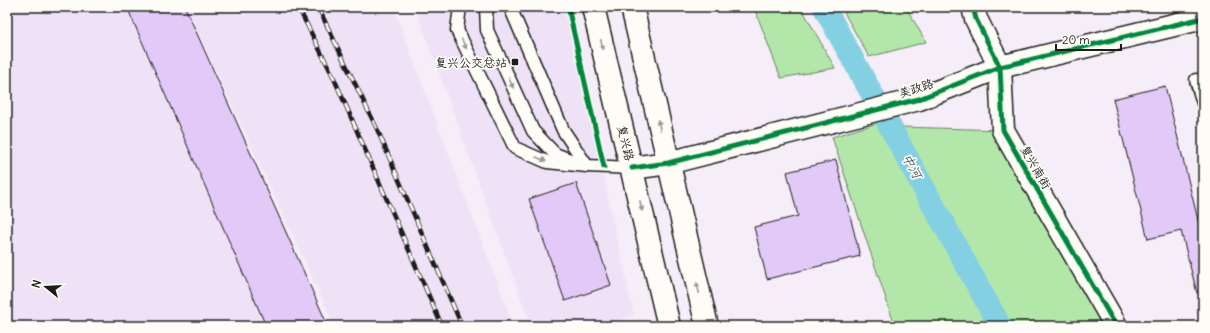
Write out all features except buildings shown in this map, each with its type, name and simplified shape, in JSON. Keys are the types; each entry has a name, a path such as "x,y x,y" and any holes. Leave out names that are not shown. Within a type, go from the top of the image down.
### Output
{"street":[{"name":"复兴路","path":"593,7 669,326"},
{"path":"632,7 707,326"},
{"name":"复兴南街","path":"973,7 976,19 1000,67 1003,130 1116,326"},
{"name":"美政路","path":"632,168 668,163 866,113 919,99 1000,67 1203,18"}],"lane":[{"path":"460,7 457,30 515,148 547,162 632,168"},
{"path":"486,7 487,30 533,131 555,154 587,166"},
{"path":"510,7 562,130 587,166"},
{"path":"1196,80 1203,103"}],"shaded area":[{"path":"7,7 183,7 318,326 7,326"},
{"path":"186,7 393,7 514,326 335,326"},
{"path":"415,7 566,7 634,315 601,326 531,326"}],"green space":[{"path":"754,7 801,7 835,68 781,78"},
{"path":"841,7 906,7 926,42 869,57"},
{"path":"878,123 988,326 895,326 832,137"},
{"path":"900,127 1003,130 1111,326 1011,326"}],"waterway":[{"name":"中河","path":"824,7 1000,326"}],"railway":[{"path":"298,7 333,76 442,326"},
{"path":"318,7 377,129 462,326"}],"cycle path":[{"path":"568,7 604,167"},
{"path":"973,7 976,19 1000,67 1003,130 1116,326"},
{"path":"632,168 668,163 919,99 1000,67 1203,18"}],"place":[{"name":"复兴公交总站","path":"515,62"}]}
